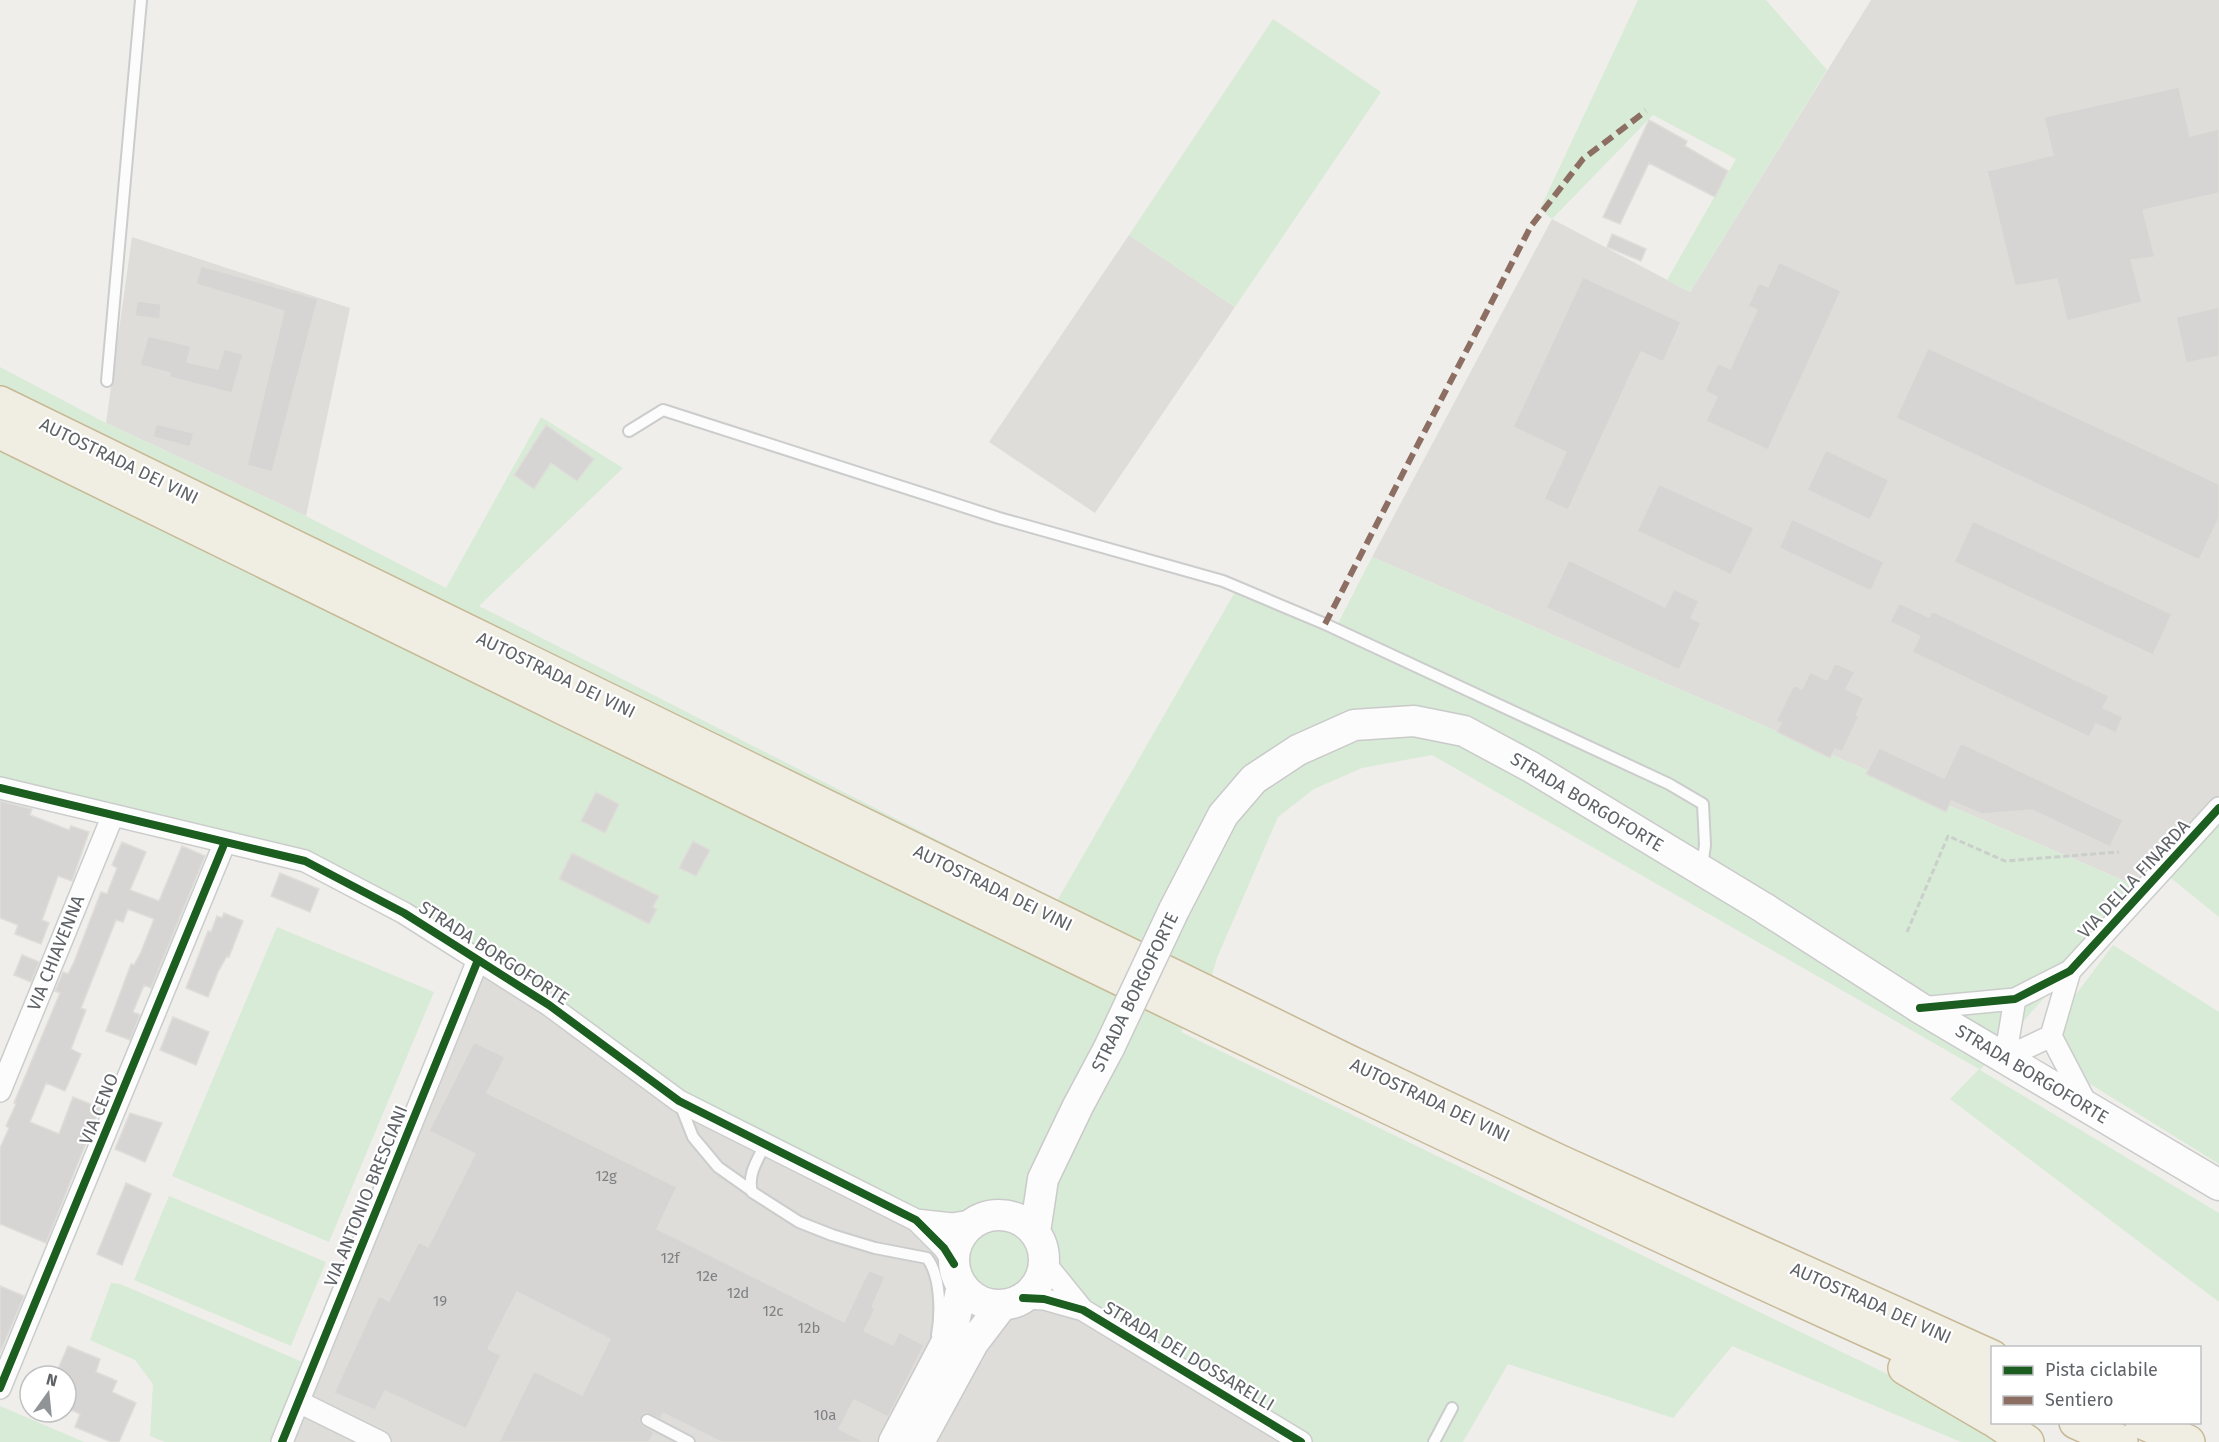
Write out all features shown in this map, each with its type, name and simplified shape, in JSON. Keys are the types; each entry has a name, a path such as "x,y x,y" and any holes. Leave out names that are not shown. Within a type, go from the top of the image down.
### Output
{"highway":[{"name":"AUTOSTRADA DEI VINI","path":"0,403 1339,1057 1558,1161 1991,1357"},
{"name":"AUTOSTRADA DEI VINI","path":"0,432 864,856 1573,1196 1991,1386"},
{"path":"1573,1196 1728,1285 1853,1341 1927,1379 1991,1418"},
{"path":"2000,1424 2027,1442"},
{"path":"2080,1424 2121,1442"},
{"path":"2147,1424 2188,1442"}],"main road":[{"name":"STRADA BORGOFORTE","path":"1043,1179 1109,1048 1174,910 1223,815 1254,779 1298,750 1354,725 1414,721 1464,731 1531,767 1702,870 1920,1008 2219,1185"},
{"path":"894,1442 952,1332 958,1275 954,1252 958,1240 965,1229 989,1217 1043,1179"},
{"path":"1035,1232 1043,1179"},
{"path":"919,1442 974,1343 1012,1302 1038,1283 1044,1262 1044,1252 1035,1232 1021,1220 989,1217"},
{"path":"958,1275 980,1300 1012,1302"}],"street":[{"name":"STRADA BORGOFORTE","path":"0,788 305,861 404,913 549,1005 679,1101 916,1220 944,1248 958,1275"},
{"name":"VIA DELLA FINARDA","path":"2070,971 2219,808"},
{"name":"VIA CHIAVENNA","path":"0,1091 113,815"},
{"name":"VIA CENO","path":"0,1388 225,842"},
{"name":"VIA ANTONIO BRESCIANI","path":"282,1442 478,960"},
{"path":"1920,1008 2015,999 2070,971"},
{"path":"2070,971 2051,1036 2088,1107"},
{"path":"2005,1058 2015,999"},
{"path":"2005,1058 2051,1036"},
{"name":"STRADA BORGOFORTE","path":"916,1220 952,1224 989,1217"},
{"name":"STRADA DEI DOSSARELLI","path":"1044,1262 1083,1310"},
{"name":"STRADA DEI DOSSARELLI","path":"1012,1302 1044,1299 1083,1310 1301,1442"},
{"path":"299,1402 380,1442"}],"lane":[{"path":"107,381 141,0"},
{"path":"629,431 663,410 999,518 1223,581 1325,624 1669,784 1703,804 1706,845 1702,870"},
{"path":"679,1101 693,1137 718,1167 799,1222 875,1248 927,1258 933,1266 939,1305 939,1327 930,1372"},
{"path":"752,1192 749,1182 765,1144"},
{"path":"1434,1442 1452,1408"},
{"path":"647,1420 689,1442"}],"path":[{"path":"1907,932 1948,836 2005,861 2119,852"}],"shaded area":[{"path":"1871,0 2219,0 2219,813 2148,891 1372,557 1552,219 1690,292"},
{"path":"1129,235 1235,307 1095,513 989,442"},
{"path":"132,237 350,308 306,516 106,423"},
{"path":"477,964 542,1014 681,1104 870,1195 1050,1308 1107,1331 1294,1442 281,1442"}],"green space":[{"path":"1638,0 1766,0 1827,70 1690,292 1667,280 1736,159 1653,115 1552,219 1540,209"},
{"path":"1273,19 1381,92 1235,307 1129,235"},
{"path":"0,367 106,423 306,516 446,588 541,417 623,468 479,606 1057,901 1235,592 1332,635 1372,557 2148,891 2099,936 1980,1070 2219,1213 2219,1302 1950,1099 1979,1069 1432,755 1362,768 1314,789 1278,817 1217,958 1212,975 1181,1032 1976,1417 2002,1442 1961,1442 1732,1346 1673,1418 1508,1364 1463,1442 1294,1442 1107,1331 1050,1308 1013,1314 975,1307 948,1275 938,1247 870,1195 681,1104 477,964 304,860 0,787"},
{"path":"2219,813 2219,917 2161,870"},
{"path":"277,927 434,992 329,1242 172,1176"},
{"path":"2113,945 2219,1012 2219,1164 2082,1079 2067,1053 2063,1030 2071,1001"},
{"path":"169,1196 326,1262 291,1346 134,1280"},
{"path":"111,1283 120,1284 312,1366 281,1442 165,1442 150,1436 153,1384 135,1360 90,1340"},
{"path":"0,1406 18,1414 18,1424 42,1424 84,1442 0,1442"}],"building":[{"path":"2179,87 2190,136 2219,129 2219,193 2143,210 2155,257 2131,260 2142,302 2067,321 2057,279 2015,286 1987,171 2053,155 2044,117"},
{"path":"1649,120 1687,141 1685,146 1728,171 1715,197 1649,163 1620,224 1603,217"},
{"path":"1612,234 1646,249 1641,261 1607,247"},
{"path":"1779,262 1841,291 1768,450 1706,421 1717,397 1705,391 1718,363 1730,369 1757,310 1748,306 1759,283 1768,287"},
{"path":"201,266 318,299 272,472 247,465 284,311 196,284"},
{"path":"1583,277 1681,322 1663,362 1641,352 1568,510 1544,499 1566,452 1513,427"},
{"path":"137,301 161,304 160,319 135,316"},
{"path":"2219,307 2219,356 2186,363 2176,317"},
{"path":"148,336 191,346 187,362 218,369 224,349 243,354 232,393 169,377 170,373 140,365"},
{"path":"1928,348 2219,484 2219,518 2199,560 1896,418"},
{"path":"156,424 194,433 190,447 153,437"},
{"path":"546,425 594,459 577,481 551,463 534,489 514,475"},
{"path":"1826,450 1889,480 1870,520 1807,490"},
{"path":"1659,484 1754,528 1731,575 1637,531"},
{"path":"1792,519 1884,562 1871,591 1779,548"},
{"path":"1973,521 2172,614 2153,655 1954,562"},
{"path":"1569,560 1665,607 1674,589 1699,601 1691,618 1701,623 1679,670 1546,608"},
{"path":"1899,603 1929,617 1932,611 2109,696 2103,708 2123,717 2116,733 2096,724 2089,737 1912,652 1920,636 1890,622"},
{"path":"1835,663 1855,672 1846,689 1864,698 1856,715 1859,716 1842,752 1835,749 1830,758 1777,732 1781,723 1776,721 1794,685 1802,689 1810,672 1827,680"},
{"path":"1961,743 2123,820 2110,847 2032,810 1982,814 1951,801 1946,812 1866,774 1879,748 1944,778"},
{"path":"596,792 619,804 605,833 581,821"},
{"path":"0,801 32,809 30,815 69,830 71,826 89,832 72,881 58,876 42,920 49,923 41,944 15,934 18,925 0,918"},
{"path":"693,841 710,850 696,876 679,868"},
{"path":"122,842 146,852 130,890 159,901 182,846 205,856 151,988 144,985 133,1012 140,1015 130,1040 106,1031 131,964 134,965 141,952 154,919 128,909 123,922 116,920 81,1008 86,1010 71,1049 81,1054 65,1091 46,1083 30,1122 59,1134 73,1097 100,1108 46,1243 0,1224 0,1148 9,1128 6,1126 16,1104 14,1103 60,993 55,991 63,972 68,974 74,962 101,892 107,894 117,868 112,865"},
{"path":"572,853 659,896 653,907 657,909 649,924 559,879"},
{"path":"280,873 319,889 310,912 271,896"},
{"path":"224,913 243,921 229,957 227,956 218,972 208,997 186,988 208,931 211,932 217,916 222,918"},
{"path":"22,955 39,962 31,982 14,975"},
{"path":"173,1017 209,1032 196,1065 160,1050"},
{"path":"474,1042 505,1057 487,1093 677,1187 657,1229 844,1322 869,1270 885,1277 872,1307 875,1309 864,1331 893,1345 899,1332 924,1345 888,1417 854,1400 839,1429 865,1442 721,1442 663,1413 661,1419 647,1413 643,1414 640,1421 643,1426 654,1432 649,1442 499,1442 534,1371 582,1395 610,1339 517,1292 488,1349 501,1355 466,1429 385,1391 375,1410 334,1393 379,1296 389,1301 419,1242 428,1247 475,1154 429,1131"},
{"path":"130,1113 162,1123 145,1162 115,1149"},
{"path":"126,1183 151,1194 122,1265 97,1254"},
{"path":"0,1286 24,1296 0,1353"},
{"path":"68,1346 100,1359 96,1372 117,1381 112,1392 136,1403 119,1442 111,1442 75,1427 80,1414 78,1413 78,1364 60,1364"}],"marked path":[{"path":"1325,624 1531,226 1583,159 1646,111"}],"cycle path":[{"path":"0,788 305,861 404,913 549,1005 679,1101 916,1220 944,1248 954,1264"},
{"path":"1920,1008 2015,999 2070,971 2219,808"},
{"path":"0,1388 225,842"},
{"path":"282,1442 478,960"},
{"path":"1023,1298 1044,1299 1083,1310 1301,1442"}]}
